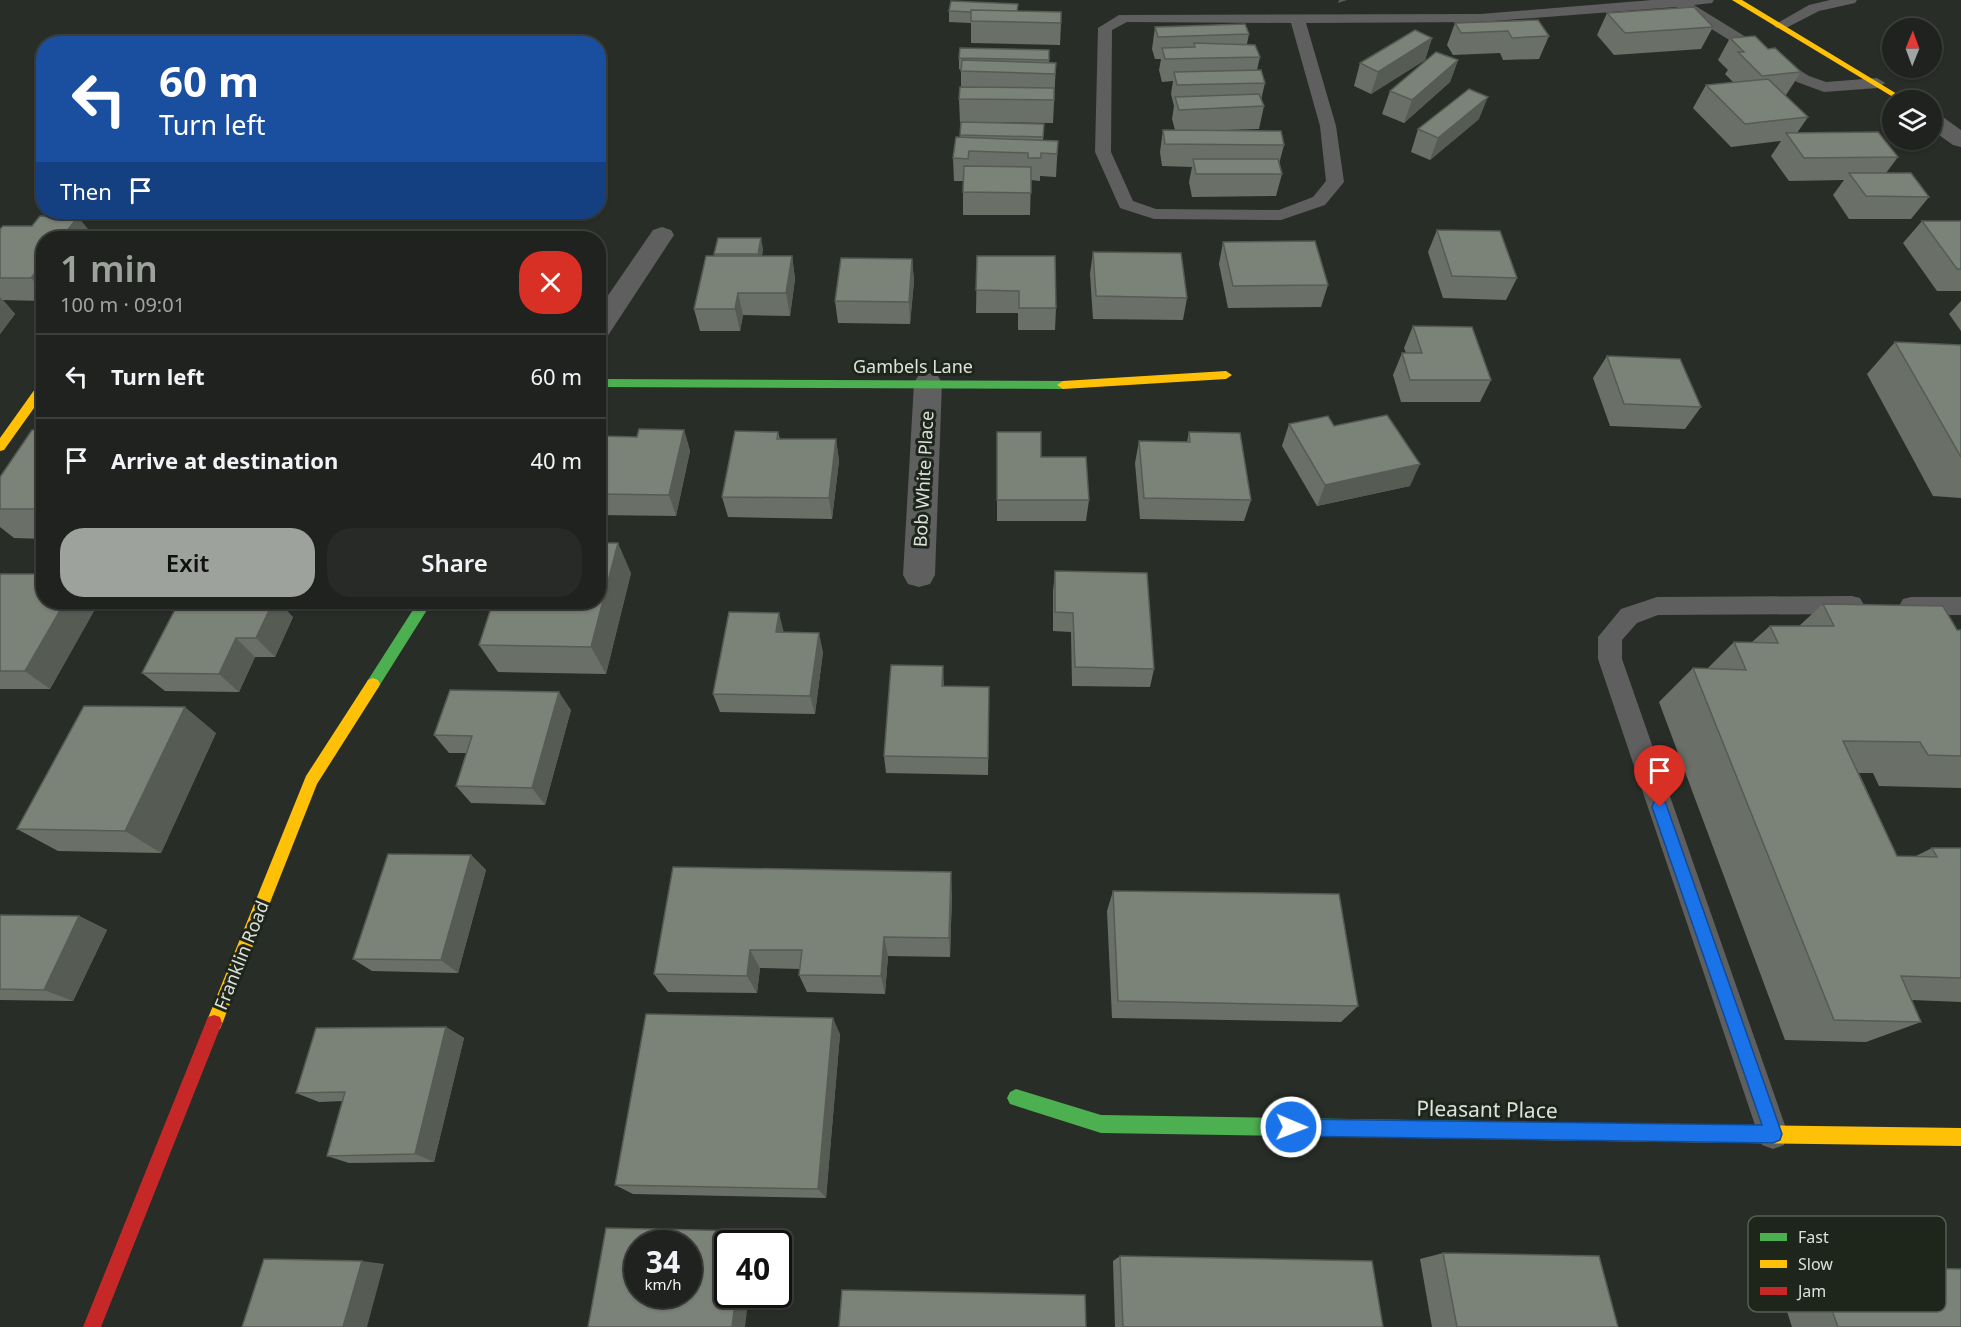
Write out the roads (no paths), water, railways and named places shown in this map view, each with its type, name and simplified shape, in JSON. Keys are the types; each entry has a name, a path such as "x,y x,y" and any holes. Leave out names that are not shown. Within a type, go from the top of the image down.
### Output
{"street":[{"path":"1736,0 1888,90"},
{"path":"1942,127 1961,140"},
{"path":"606,319 662,236"},
{"name":"Gambels Lane","path":"606,383 1059,385 1226,375"},
{"name":"Bob White Place","path":"919,575 928,383"},
{"path":"0,447 36,396"},
{"name":"Franklin Road","path":"92,1327 311,781 421,609"},
{"name":"Pleasant Place","path":"1016,1098 1101,1124 1961,1137"}],"lane":[{"path":"1297,19 1328,126 1335,182 1319,201 1281,214 1154,214 1126,204 1103,152 1105,28 1124,18 1480,18 1707,0"},
{"path":"1781,26 1814,8 1850,0"},
{"path":"1680,3 1803,79 1824,87 1877,83"},
{"path":"1773,1134 1610,659 1610,637 1629,616 1657,606 1961,606"}]}
